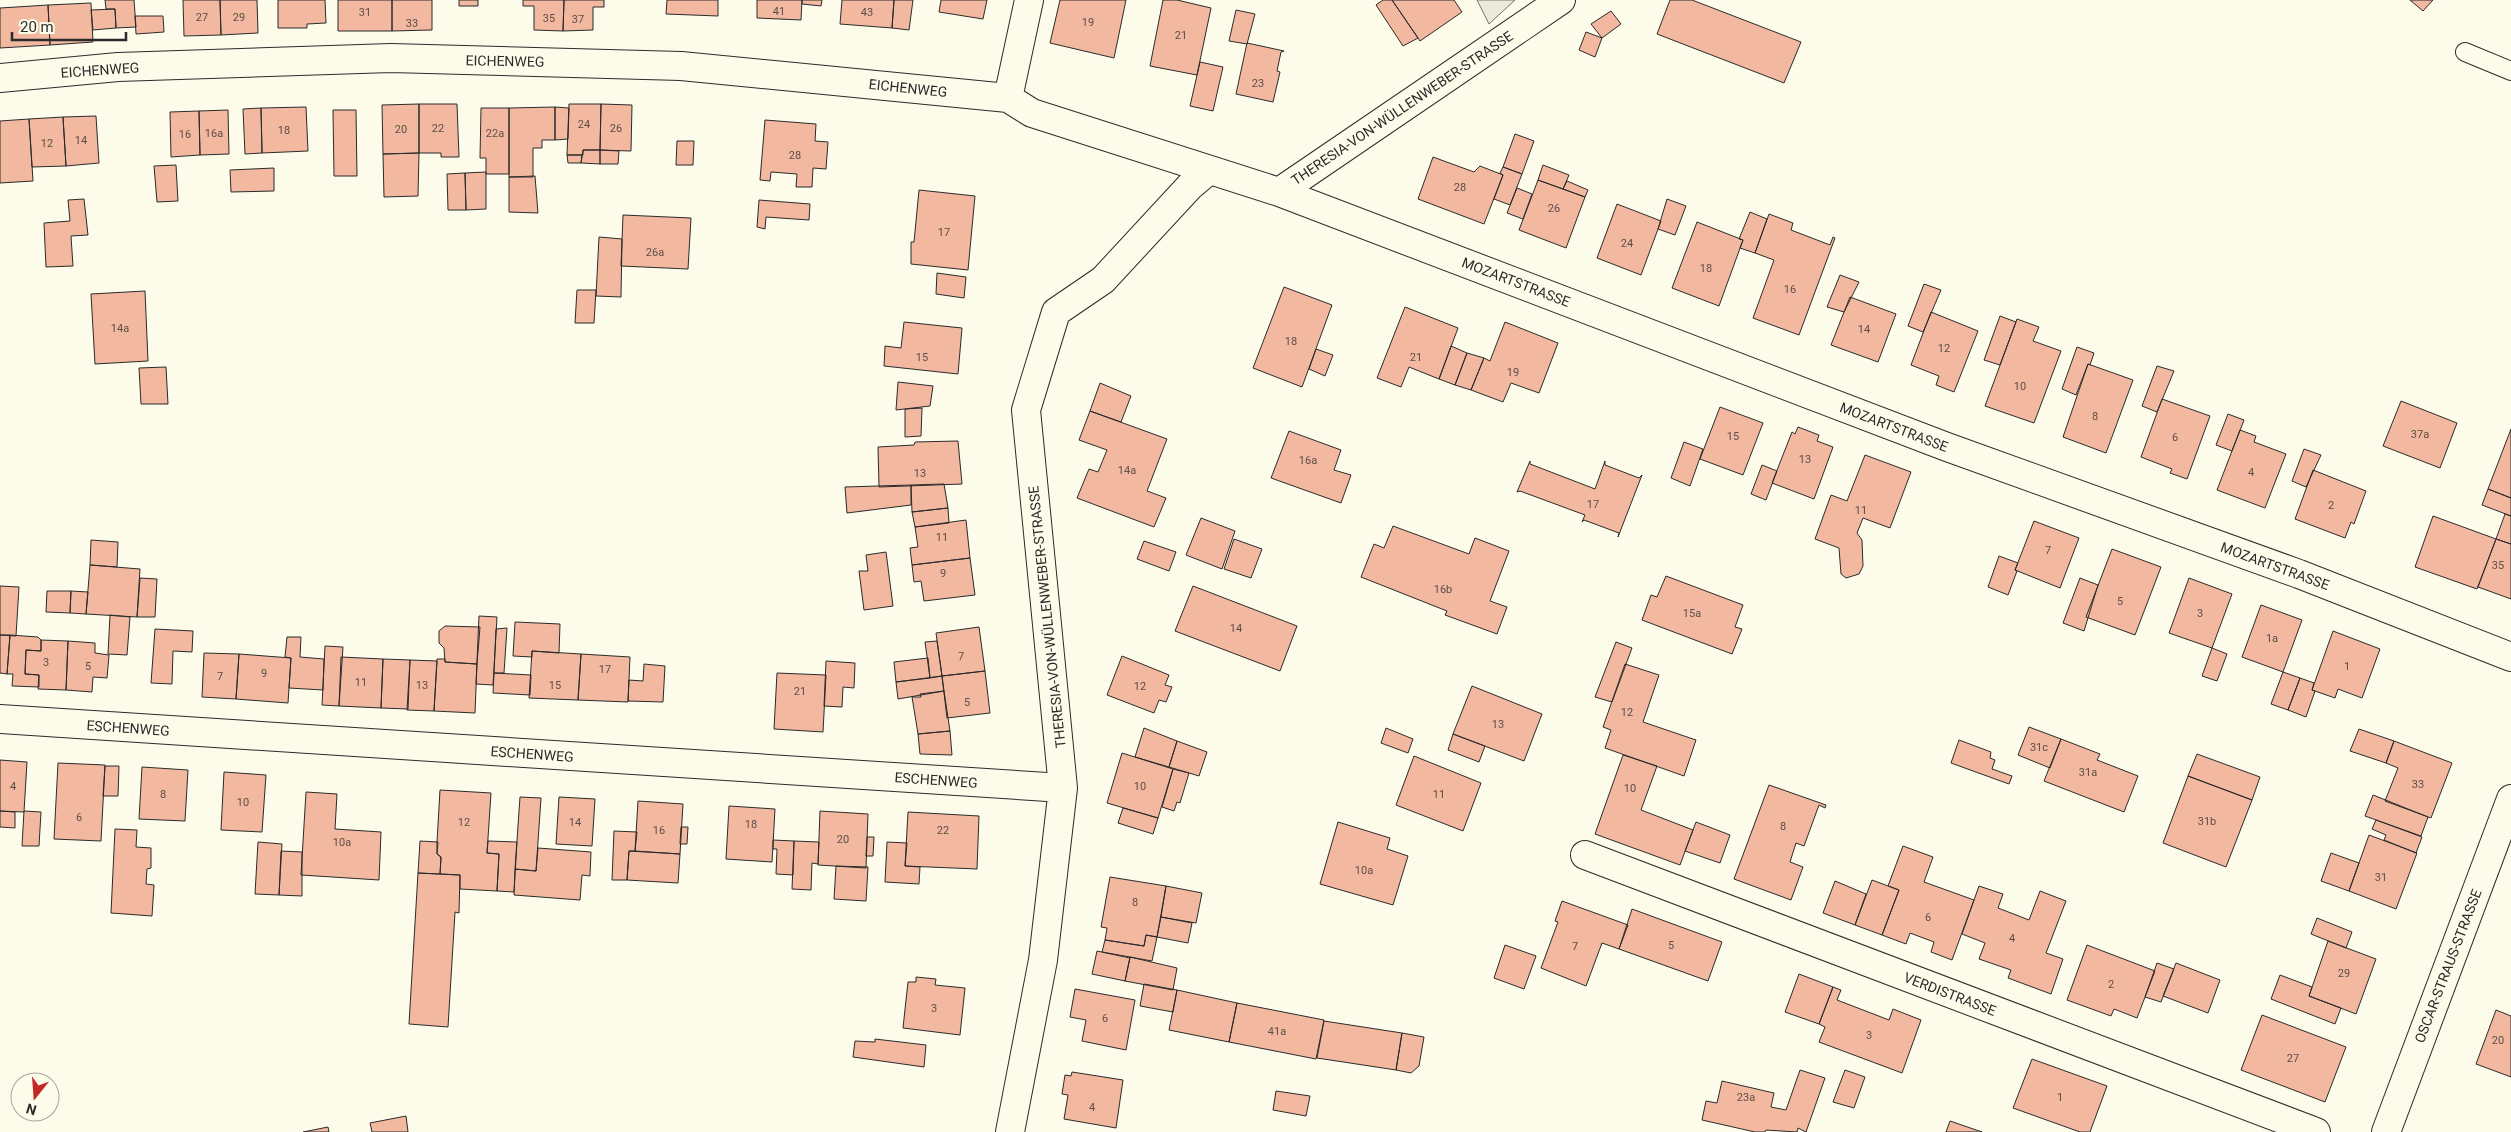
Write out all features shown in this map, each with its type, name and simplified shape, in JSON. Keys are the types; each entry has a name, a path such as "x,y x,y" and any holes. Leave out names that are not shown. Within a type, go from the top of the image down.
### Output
{"street":[{"path":"1008,98 1029,0"},
{"name":"THERESIA-VON-WÜLLENWEBER-STRASSE","path":"1008,98 1032,113 1280,192 1561,0"},
{"name":"EICHENWEG","path":"0,78 118,67 391,58 681,66 1008,98"},
{"name":"THERESIA-VON-WÜLLENWEBER-STRASSE","path":"1010,1132 1043,960 1063,788 1026,410 1056,312 1103,280 1190,186 1209,170"},
{"name":"MOZARTSTRASSE","path":"1280,192 1946,447 2299,574 2511,657"},
{"name":"ESCHENWEG","path":"0,719 1063,788"},
{"name":"OSCAR-STRAUS-STRASSE","path":"2386,1132 2511,800"},
{"name":"VERDISTRASSE","path":"1585,855 2316,1132"}],"lane":[{"path":"2465,52 2511,71"}],"shaded area":[{"path":"1477,0 1515,0 1489,24"}],"building":[{"path":"105,0 134,0 136,27 116,28 115,9 106,9"},
{"path":"183,0 220,0 221,35 184,36"},
{"path":"220,0 257,0 258,33 221,35"},
{"path":"278,0 325,0 326,23 307,24 307,28 278,28"},
{"path":"338,0 392,0 392,31 338,31"},
{"path":"392,0 432,0 432,30 392,31"},
{"path":"459,0 478,0 478,6 459,6"},
{"path":"523,0 564,0 563,31 534,30 534,6 523,6"},
{"path":"564,0 604,0 604,7 593,7 593,30 563,31"},
{"path":"667,0 718,0 718,16 666,14"},
{"path":"757,0 802,0 801,20 757,18"},
{"path":"802,0 822,0 821,6 802,4"},
{"path":"842,0 894,0 892,28 840,24"},
{"path":"894,0 913,0 909,30 892,28"},
{"path":"941,0 987,0 983,19 939,12"},
{"path":"1060,0 1126,0 1114,58 1050,43"},
{"path":"1163,0 1177,0 1211,8 1197,75 1150,66"},
{"path":"1383,0 1392,0 1418,38 1403,46 1376,5"},
{"path":"1392,0 1454,0 1462,12 1420,41"},
{"path":"1670,0 1692,0 1801,42 1784,83 1657,34"},
{"path":"2410,0 2433,0 2423,11"},
{"path":"91,3 93,42 50,45 48,5"},
{"path":"48,5 50,45 0,48 0,8"},
{"path":"115,9 116,28 93,30 91,10"},
{"path":"1236,10 1255,14 1247,44 1229,41"},
{"path":"1611,11 1621,24 1602,38 1591,24"},
{"path":"135,16 163,16 164,32 136,34"},
{"path":"1586,32 1602,38 1595,57 1579,50"},
{"path":"1247,43 1284,51 1281,52 1277,71 1280,72 1273,102 1236,94"},
{"path":"1200,62 1223,67 1213,111 1190,106"},
{"path":"419,104 419,153 383,154 382,105"},
{"path":"419,104 457,104 459,157 441,157 441,153 419,153"},
{"path":"569,104 601,104 600,150 583,150 583,155 567,155"},
{"path":"601,104 632,105 631,151 600,150"},
{"path":"306,107 308,151 262,153 261,108"},
{"path":"555,107 555,140 542,140 542,148 533,148 533,177 509,177 509,108"},
{"path":"555,107 569,108 568,139 555,140"},
{"path":"261,108 262,153 245,154 243,109"},
{"path":"481,108 509,108 509,174 486,174 486,158 480,158"},
{"path":"228,110 229,154 200,155 199,111"},
{"path":"333,110 356,110 357,176 334,176"},
{"path":"199,111 200,155 171,157 170,112"},
{"path":"96,116 99,163 66,166 63,117"},
{"path":"63,117 66,166 32,167 29,119"},
{"path":"29,119 33,181 0,183 0,121"},
{"path":"765,120 816,124 815,141 828,142 826,169 813,168 812,187 796,187 797,174 771,172 770,181 760,180"},
{"path":"1515,134 1534,141 1522,174 1503,167"},
{"path":"677,141 694,141 693,165 676,165"},
{"path":"583,150 600,150 600,164 581,163"},
{"path":"600,150 619,151 618,164 600,164"},
{"path":"419,153 418,196 384,197 383,154"},
{"path":"567,155 582,155 581,163 568,163"},
{"path":"1433,157 1474,172 1480,166 1503,175 1484,224 1418,199"},
{"path":"176,165 178,201 157,202 154,166"},
{"path":"1543,165 1569,175 1563,189 1538,180"},
{"path":"1503,167 1522,174 1510,205 1494,199 1503,175 1500,173"},
{"path":"274,168 274,191 231,192 230,170"},
{"path":"486,172 486,209 466,210 465,173"},
{"path":"465,173 466,210 448,210 447,174"},
{"path":"535,176 538,213 509,212 509,177"},
{"path":"1538,180 1585,197 1566,248 1519,230"},
{"path":"1567,181 1588,190 1585,197 1563,189"},
{"path":"1517,188 1532,194 1523,219 1507,213"},
{"path":"919,190 975,196 968,270 911,264 911,242 914,242"},
{"path":"84,199 88,235 71,236 73,266 46,267 44,223 70,221 68,200"},
{"path":"1667,199 1686,206 1675,235 1658,229"},
{"path":"759,200 810,204 809,220 766,217 765,229 757,227"},
{"path":"1617,204 1661,221 1641,275 1597,258"},
{"path":"1750,212 1767,219 1755,253 1740,248 1743,240 1739,239"},
{"path":"1769,214 1793,223 1791,230 1830,245 1833,237 1835,238 1799,335 1753,318 1774,260 1755,253"},
{"path":"623,215 691,218 688,269 621,266"},
{"path":"1697,222 1743,240 1719,306 1672,288"},
{"path":"599,237 622,239 621,297 596,296"},
{"path":"937,273 966,277 964,298 936,294"},
{"path":"1840,275 1859,282 1844,312 1827,307"},
{"path":"1924,284 1941,290 1923,332 1908,326"},
{"path":"1284,287 1332,305 1302,387 1253,368"},
{"path":"577,290 596,290 594,323 575,323"},
{"path":"145,291 148,361 95,364 91,294"},
{"path":"1850,297 1896,314 1878,362 1831,345"},
{"path":"1405,307 1458,328 1439,379 1409,367 1401,387 1377,378"},
{"path":"1931,312 1978,331 1954,392 1936,385 1939,376 1911,365"},
{"path":"2000,316 2016,322 2000,365 1984,360"},
{"path":"2017,319 2039,327 2033,341 2061,351 2034,423 1985,406"},
{"path":"904,322 962,328 958,374 884,366 885,346 901,348"},
{"path":"1505,322 1558,343 1539,393 1511,383 1503,402 1471,390 1484,358 1490,361"},
{"path":"1451,346 1467,353 1455,385 1439,379"},
{"path":"2077,347 2094,353 2076,395 2062,389"},
{"path":"1316,349 1333,355 1325,376 1309,369"},
{"path":"1467,353 1484,358 1471,390 1455,385"},
{"path":"2088,364 2133,380 2106,453 2063,437"},
{"path":"2157,366 2174,371 2157,412 2142,406"},
{"path":"166,367 168,404 141,404 139,368"},
{"path":"898,382 933,386 930,406 896,410"},
{"path":"1100,383 1131,396 1121,422 1090,411"},
{"path":"2162,399 2210,416 2187,479 2170,473 2172,469 2141,457"},
{"path":"2401,401 2457,423 2440,468 2383,446"},
{"path":"1720,407 1763,423 1743,475 1700,459"},
{"path":"922,408 921,436 905,437 905,409"},
{"path":"1090,411 1167,439 1147,491 1166,498 1154,527 1077,498 1089,469 1098,472 1107,450 1079,440"},
{"path":"2228,414 2244,420 2232,451 2216,445"},
{"path":"1798,427 1819,435 1817,441 1833,447 1814,499 1772,483 1792,432 1795,434"},
{"path":"2511,429 2511,498 2488,489"},
{"path":"2240,430 2256,436 2254,442 2286,454 2265,508 2217,490"},
{"path":"1289,431 1341,450 1334,470 1351,475 1341,503 1271,478"},
{"path":"958,441 962,484 879,487 878,447 914,445 915,442"},
{"path":"1684,442 1703,449 1690,486 1671,478"},
{"path":"2304,449 2321,455 2306,487 2292,481"},
{"path":"1865,455 1911,472 1890,528 1863,518 1857,533 1862,540 1863,566 1859,574 1846,578 1841,574 1839,548 1815,539 1831,495 1847,501"},
{"path":"1530,461 1530,464 1595,489 1605,461 1605,465 1639,478 1642,475 1618,537 1619,533 1584,520 1582,522 1585,515 1520,491 1517,492"},
{"path":"1762,465 1777,471 1766,500 1751,494"},
{"path":"2313,470 2366,491 2354,524 2351,522 2345,538 2295,519"},
{"path":"944,484 948,508 912,512 911,485"},
{"path":"911,485 911,505 847,513 845,487"},
{"path":"2488,489 2511,498 2511,516 2482,505"},
{"path":"948,508 949,523 915,527 912,512"},
{"path":"2505,514 2511,516 2511,544 2496,539"},
{"path":"2433,516 2496,539 2477,589 2415,567"},
{"path":"1201,518 1235,531 1222,569 1186,555"},
{"path":"966,520 970,558 912,565 910,548 918,547 915,527"},
{"path":"2034,521 2079,538 2060,588 2015,570"},
{"path":"1393,526 1469,554 1475,538 1509,551 1490,601 1507,607 1497,634 1445,615 1447,611 1361,577 1374,544 1384,548"},
{"path":"1234,539 1262,549 1251,578 1224,569"},
{"path":"2496,539 2511,544 2511,599 2478,587"},
{"path":"91,540 118,542 117,567 90,565"},
{"path":"1144,541 1176,552 1169,571 1137,559"},
{"path":"2112,549 2161,567 2135,635 2086,617"},
{"path":"886,552 893,606 864,610 859,571 868,571 866,555"},
{"path":"1999,556 2018,563 2008,595 1988,587"},
{"path":"970,558 975,595 924,601 921,581 914,582 912,565"},
{"path":"90,565 140,569 137,617 86,614"},
{"path":"1666,576 1743,605 1735,627 1742,629 1732,654 1642,620 1651,595 1657,597"},
{"path":"140,578 157,579 155,617 137,617"},
{"path":"2080,578 2098,585 2084,631 2063,623"},
{"path":"2189,578 2232,594 2212,648 2169,633"},
{"path":"0,586 19,587 16,636 0,635"},
{"path":"1193,586 1297,626 1280,671 1175,631"},
{"path":"47,591 71,591 70,613 46,612"},
{"path":"71,591 88,592 86,614 70,613"},
{"path":"2261,605 2302,620 2283,672 2242,657"},
{"path":"110,615 130,617 127,655 108,654"},
{"path":"479,616 497,617 493,685 476,684"},
{"path":"515,622 560,624 559,653 532,651 532,657 513,656"},
{"path":"445,626 480,627 477,664 445,662 444,648 439,643 439,631"},
{"path":"979,627 985,671 942,676 936,633"},
{"path":"507,628 504,673 494,673 496,629"},
{"path":"155,629 193,631 192,652 173,651 172,684 151,683"},
{"path":"2333,631 2380,649 2362,698 2338,689 2335,698 2312,690"},
{"path":"0,635 10,635 7,674 0,673"},
{"path":"10,635 38,637 41,640 41,651 26,650 25,674 39,675 39,687 12,686 13,674 7,674"},
{"path":"287,637 301,637 300,657 324,659 323,690 289,688 291,658 285,657"},
{"path":"41,640 68,641 66,690 38,689 39,675 25,674 26,650 41,651"},
{"path":"68,641 95,643 95,653 109,655 107,678 93,677 92,692 66,690"},
{"path":"937,641 942,676 930,678 925,642"},
{"path":"1616,642 1632,648 1612,702 1595,697"},
{"path":"325,646 343,647 339,706 322,705"},
{"path":"2212,648 2227,654 2217,681 2202,676"},
{"path":"532,651 581,654 578,700 529,698"},
{"path":"204,653 239,654 236,699 202,697"},
{"path":"239,654 291,658 288,703 236,699"},
{"path":"581,654 630,657 628,702 578,700"},
{"path":"1122,656 1169,675 1165,685 1172,687 1166,702 1159,700 1154,713 1107,695"},
{"path":"341,657 383,659 381,708 339,706"},
{"path":"928,658 930,678 896,682 894,662"},
{"path":"383,659 410,660 408,709 381,708"},
{"path":"437,659 445,659 445,662 477,664 475,713 434,711"},
{"path":"410,660 437,661 434,711 407,710"},
{"path":"826,661 855,663 854,688 843,687 842,707 824,706"},
{"path":"644,664 665,666 663,702 628,701 629,680 643,681"},
{"path":"1625,664 1659,675 1643,722 1696,740 1684,776 1605,748 1611,730 1603,727"},
{"path":"985,671 990,713 947,718 942,676"},
{"path":"2283,672 2300,678 2288,710 2271,704"},
{"path":"494,673 531,675 530,695 493,693"},
{"path":"777,673 826,675 823,732 774,729"},
{"path":"942,676 944,691 898,699 896,682"},
{"path":"2300,678 2314,683 2312,690 2315,691 2306,717 2288,710"},
{"path":"1472,686 1542,714 1524,761 1453,734"},
{"path":"944,691 950,731 918,734 912,697 921,697 920,694"},
{"path":"2029,727 2061,739 2050,768 2018,755"},
{"path":"1144,728 1177,741 1169,767 1135,757"},
{"path":"1386,728 1413,739 1408,753 1381,743"},
{"path":"2359,729 2394,741 2386,763 2350,751"},
{"path":"950,731 952,755 920,754 918,734"},
{"path":"1453,734 1485,746 1479,762 1448,750"},
{"path":"2061,739 2100,754 2097,760 2138,776 2124,812 2044,781"},
{"path":"1959,740 1991,752 1990,758 1995,760 1992,769 2012,776 2009,784 1951,763"},
{"path":"1177,741 1207,752 1199,776 1169,767"},
{"path":"2394,741 2452,763 2431,818 2385,801 2398,768 2386,763"},
{"path":"1122,753 1173,769 1158,818 1107,803"},
{"path":"2197,754 2260,777 2252,800 2188,776"},
{"path":"1623,755 1657,766 1641,810 1693,830 1680,865 1595,834"},
{"path":"1414,756 1481,783 1463,831 1396,805"},
{"path":"0,760 27,762 24,812 0,811"},
{"path":"58,763 105,765 101,841 54,839"},
{"path":"105,766 119,766 118,796 103,796"},
{"path":"142,767 188,770 185,821 139,819"},
{"path":"1173,769 1189,773 1180,803 1177,802 1174,811 1162,807"},
{"path":"224,772 266,775 262,832 221,830"},
{"path":"2188,776 2252,800 2226,867 2163,843"},
{"path":"1769,785 1826,805 1825,808 1819,805 1804,846 1796,843 1790,862 1803,867 1791,900 1734,879"},
{"path":"440,790 491,793 487,853 499,854 497,891 460,889 460,875 440,874 441,857 437,854 437,842"},
{"path":"306,792 337,794 335,829 381,832 379,880 301,875"},
{"path":"2373,795 2428,817 2421,836 2365,816"},
{"path":"520,797 541,798 536,871 515,869"},
{"path":"559,797 595,799 592,846 556,844"},
{"path":"638,801 683,804 680,854 635,851"},
{"path":"729,806 775,809 772,862 726,859"},
{"path":"1123,808 1158,818 1153,834 1118,823"},
{"path":"0,811 15,812 15,828 0,827"},
{"path":"24,811 41,812 39,846 22,846"},
{"path":"820,811 868,814 866,868 818,865"},
{"path":"908,812 979,816 977,869 905,866"},
{"path":"2376,820 2422,837 2416,853 2384,840 2386,835 2372,829"},
{"path":"1338,822 1390,838 1387,849 1408,856 1393,905 1320,884"},
{"path":"1696,822 1730,835 1720,863 1685,851"},
{"path":"681,827 688,827 687,844 680,844"},
{"path":"115,829 137,830 136,847 151,848 151,868 147,869 146,884 154,885 152,916 111,913"},
{"path":"614,831 637,832 635,851 629,851 627,880 612,880"},
{"path":"2369,835 2417,853 2396,909 2349,891"},
{"path":"867,837 874,837 873,856 866,856"},
{"path":"773,840 794,841 793,875 776,874 777,849 773,849"},
{"path":"420,841 438,842 437,854 441,857 440,874 418,873"},
{"path":"488,841 517,842 514,892 497,891 499,854 487,853"},
{"path":"794,841 819,842 818,864 812,863 811,890 792,889"},
{"path":"258,842 282,844 279,895 255,894"},
{"path":"887,842 907,843 905,866 920,867 919,884 885,882"},
{"path":"1903,846 1933,857 1924,882 1974,900 1952,960 1931,952 1934,942 1910,933 1906,944 1882,935 1899,890 1888,886"},
{"path":"538,848 591,852 590,876 582,875 580,900 514,895 515,869 536,871"},
{"path":"281,851 302,852 302,896 279,895"},
{"path":"629,851 680,854 678,883 627,880"},
{"path":"2331,853 2359,863 2349,891 2321,881"},
{"path":"836,866 868,867 866,901 834,899"},
{"path":"418,873 460,875 459,913 455,912 448,1027 409,1024"},
{"path":"1110,877 1166,886 1157,937 1146,935 1144,946 1105,940 1107,928 1101,927"},
{"path":"1872,880 1899,890 1882,935 1855,925"},
{"path":"1835,881 1866,894 1855,925 1823,913"},
{"path":"1166,886 1202,893 1196,923 1161,917"},
{"path":"1979,886 2003,894 1998,908 2029,920 2040,891 2066,901 2046,953 2063,959 2051,994 2008,978 2011,970 1979,959 1985,943 1962,934"},
{"path":"1562,901 1628,925 1619,949 1602,943 1586,986 1541,968 1558,922 1555,921"},
{"path":"1632,909 1722,942 1708,981 1619,949"},
{"path":"1161,917 1192,923 1188,943 1157,937"},
{"path":"2317,918 2352,932 2346,948 2311,934"},
{"path":"1146,935 1157,937 1152,961 1102,952 1105,940 1144,946"},
{"path":"2328,941 2376,959 2356,1014 2309,996"},
{"path":"1505,945 1536,956 1524,989 1494,978"},
{"path":"2087,945 2155,971 2137,1018 2114,1009 2111,1016 2067,1000"},
{"path":"1097,951 1130,958 1125,981 1092,974"},
{"path":"1130,957 1177,968 1173,990 1125,981"},
{"path":"2157,963 2174,969 2161,1002 2145,997"},
{"path":"2176,963 2220,980 2208,1013 2163,996"},
{"path":"1799,974 1833,987 1819,1024 1785,1012"},
{"path":"2280,975 2312,987 2309,996 2341,1008 2335,1024 2271,999"},
{"path":"916,977 936,979 935,985 965,988 960,1035 903,1028 908,982 916,982"},
{"path":"1144,984 1177,990 1173,1012 1140,1006"},
{"path":"1833,987 1841,990 1837,1000 1889,1020 1893,1009 1921,1020 1902,1073 1819,1042 1825,1027 1819,1024"},
{"path":"1075,989 1135,1000 1126,1050 1082,1041 1086,1020 1070,1017"},
{"path":"1177,990 1237,1003 1229,1042 1169,1030"},
{"path":"1237,1003 1324,1020 1316,1059 1229,1042"},
{"path":"2496,1010 2511,1016 2511,1077 2476,1064"},
{"path":"2262,1015 2346,1047 2325,1102 2241,1070"},
{"path":"1324,1021 1402,1033 1396,1070 1317,1058"},
{"path":"1402,1033 1424,1037 1419,1066 1411,1073 1396,1070"},
{"path":"875,1039 926,1045 924,1067 853,1057 855,1041 875,1042"},
{"path":"2032,1059 2107,1086 2090,1132 2080,1132 2013,1108"},
{"path":"1800,1070 1825,1078 1806,1132 1798,1128 1797,1132 1766,1130 1765,1132 1755,1132 1702,1120 1706,1101 1717,1103 1722,1081 1774,1093 1771,1107 1786,1110"},
{"path":"1845,1070 1865,1077 1854,1108 1833,1102"},
{"path":"1072,1072 1123,1080 1116,1128 1064,1119 1068,1095 1062,1094 1065,1075 1071,1076"},
{"path":"1276,1091 1310,1096 1306,1116 1273,1110"},
{"path":"406,1116 408,1132 372,1132 370,1123"},
{"path":"1950,1121 1982,1132 1946,1132"},
{"path":"328,1127 329,1132 303,1132"}]}
